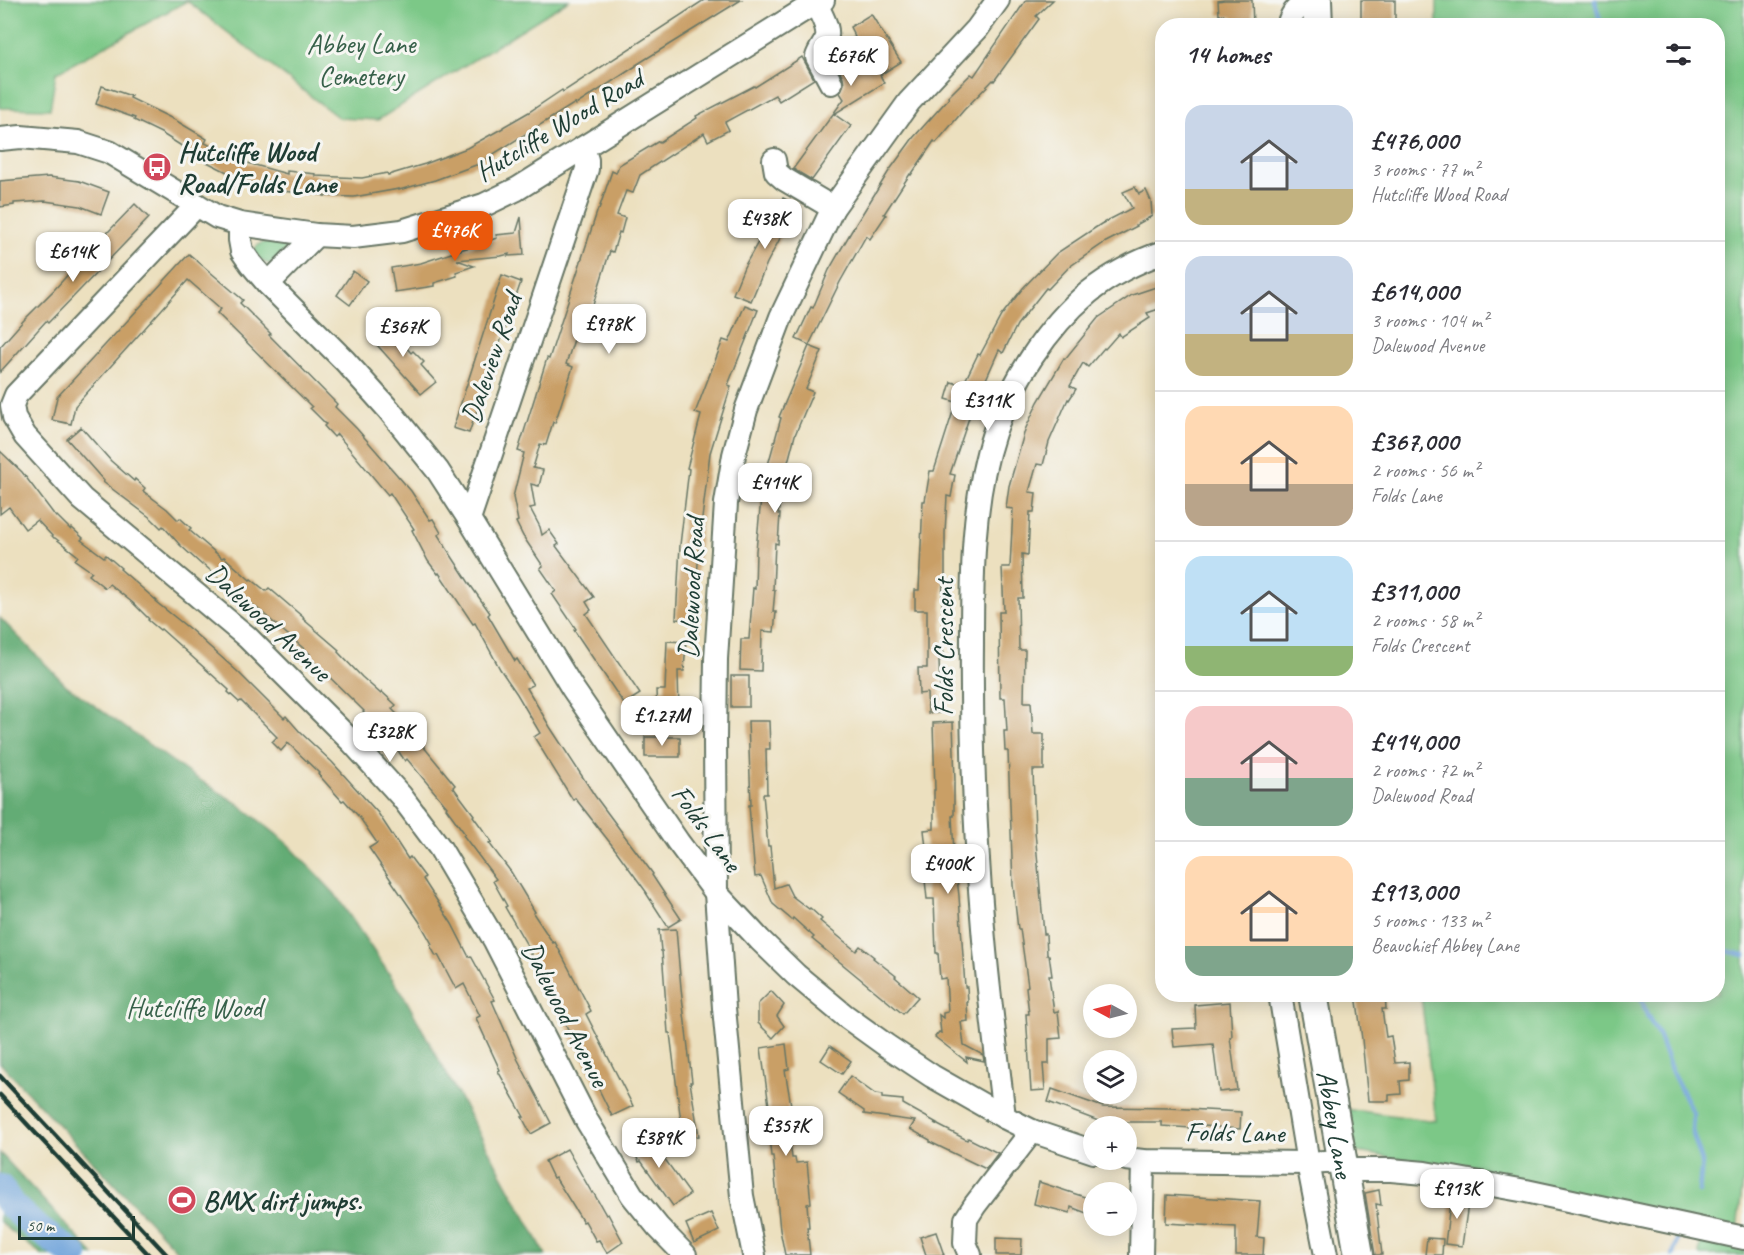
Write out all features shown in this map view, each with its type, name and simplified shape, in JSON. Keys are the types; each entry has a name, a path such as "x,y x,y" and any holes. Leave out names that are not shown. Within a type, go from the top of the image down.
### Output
{"main road":[{"path":"1315,0 1317,18"},
{"name":"Abbey Lane","path":"1314,1002 1359,1255"}],"street":[{"name":"Dalewood Road","path":"754,1255 741,1184 724,1008 716,893 716,660 726,503 734,455 746,410 781,317 833,208 909,102 976,29 998,0"},
{"path":"1290,18 1299,6 1315,0"},
{"path":"819,2 827,38 817,57 831,83"},
{"name":"Hutcliffe Wood Road","path":"0,139 21,136 49,138 78,142 109,152 217,217 240,224 316,235 353,237 402,231 484,205 517,189 819,2"},
{"name":"Daleview Road","path":"469,519 586,169 587,160 583,148"},
{"path":"774,160 776,172 784,179 833,208"},
{"name":"Dalewood Avenue","path":"197,205 16,395 12,405 14,417 25,436 82,499 248,637 353,743 401,796 440,848 495,941 592,1131 633,1195 658,1227 685,1255"},
{"name":"Folds Lane","path":"240,224 242,251 251,264 389,410 438,471 573,689 678,842 716,893 796,975 844,1015 932,1076 1004,1117 1032,1131 1083,1148"},
{"path":"268,284 316,235"},
{"name":"Folds Crescent","path":"1004,1117 982,919 977,854 971,693 976,519 983,475 994,433 1012,391 1032,356 1060,320 1088,293 1120,272 1155,256"},
{"name":"Abbey Lane","path":"1281,1002 1326,1255"},
{"path":"970,1255 965,1243 966,1219 1032,1131"},
{"name":"Folds Lane","path":"1137,1160 1308,1163 1425,1173 1526,1191 1744,1238"},
{"path":"1136,1170 1141,1255"}],"green space":[{"name":"Abbey Lane Cemetery","path":"0,0 569,0 378,120 339,118 187,1 56,73 50,109 0,108"},
{"path":"1437,0 1744,0 1744,1175 1735,1244 1744,1246 1744,1255 1699,1255 1703,1223 1447,1168 1336,1148 1328,1107 1436,1121 1422,1002 1725,1002 1725,18 1437,18"},
{"path":"265,242 289,246 276,261 269,264 254,253 257,246"},
{"name":"Hutcliffe Wood","path":"0,618 66,685 190,774 237,803 285,841 335,894 404,996 546,1255 181,1255 0,1063"},
{"path":"0,1153 94,1255 43,1255 0,1222"}],"building":[{"path":"704,0 741,0 576,105 575,103 476,165 399,190 354,197 281,191 243,180 207,162 161,133 134,120 135,118 96,104 102,86 131,96 130,98 207,139 205,143 244,162 287,174 287,171 316,174 316,176 362,178 387,173 388,175 467,148 562,90 563,92"},
{"path":"1026,0 1053,0 1036,16 1039,19 994,81 963,111 936,143 934,141 910,174 870,239 866,236 809,345 796,339 811,307 813,308 829,270 889,171 913,138 948,97 971,74 974,76"},
{"path":"1252,0 1253,18 1219,15 1218,1"},
{"path":"1361,0 1395,0 1395,18 1361,18"},
{"path":"871,14 901,62 880,75 884,83 834,114 851,126 812,180 793,169 844,99 840,93 844,84 843,77 832,57 837,48 855,37 850,27"},
{"path":"802,57 814,79 779,101 775,95 725,122 729,130 708,141 704,133 640,175 633,193 626,191 617,215 625,218 621,233 619,232 613,252 610,251 592,308 585,306 566,364 573,367 555,423 553,422 546,445 540,444 533,468 543,470 539,486 531,484 535,507 530,508 542,535 549,530 559,544 556,546 594,597 586,602 591,610 586,614 640,694 624,704 552,594 556,591 540,568 543,566 516,522 518,521 513,497 524,453 518,451 547,358 549,359 612,171 616,173 619,165 660,142 697,118 696,116 755,87"},
{"path":"49,177 79,181 109,192 101,214 80,206 45,201 14,203 14,205 0,207 0,181"},
{"path":"1135,187 1139,194 1146,190 1151,201 1152,216 1104,243 1069,267 1048,289 1046,288 1017,325 1003,353 999,350 983,386 980,385 950,474 955,475 951,497 947,496 942,610 943,660 939,660 941,713 928,713 927,693 919,694 918,668 927,668 927,610 915,610 915,590 919,590 923,501 925,501 930,471 934,471 956,402 946,399 951,382 963,385 978,354 980,355 1001,316 1023,288 1057,253 1101,224 1132,208 1123,192"},
{"path":"783,198 800,207 767,263 751,301 733,294 744,267"},
{"path":"135,204 149,218 48,323 46,321 0,372 0,347"},
{"path":"521,217 524,255 508,256 509,254 457,260 474,266 456,272 457,276 434,283 434,286 395,292 391,268 421,263 497,238 496,235 516,233"},
{"path":"189,254 243,300 240,303 337,404 335,407 411,491 430,520 433,519 441,533 438,535 490,613 488,615 515,661 517,659 533,685 527,688 550,727 595,796 653,874 681,919 668,927 615,849 575,798 573,800 534,737 540,733 500,669 475,623 473,624 439,573 428,561 412,530 414,529 390,493 388,495 337,434 334,437 324,426 326,424 310,408 312,407 217,313 221,309 188,280 75,406 71,424 52,420 57,397"},
{"path":"353,271 367,281 350,305 337,295"},
{"path":"502,275 521,282 469,433 453,428"},
{"path":"1155,287 1155,310 1147,313 1150,318 1121,337 1119,333 1088,367 1083,363 1070,386 1076,389 1068,399 1049,442 1043,465 1037,464 1029,492 1036,493 1034,512 1030,512 1028,555 1022,554 1023,598 1018,598 1019,650 1025,650 1024,702 1031,702 1033,734 1044,734 1044,770 1033,770 1035,831 1044,934 1046,934 1047,955 1049,955 1052,976 1049,976 1054,1012 1058,1011 1061,1038 1049,1039 1049,1064 1043,1064 1045,1090 1031,1091 1026,1014 1029,1014 1026,987 1028,986 1013,885 1008,751 1005,751 1004,731 1007,731 1005,698 1000,698 999,612 1004,612 1002,567 1010,567 1013,509 1006,508 1009,486 1025,430 1038,402 1064,358 1098,318 1132,295"},
{"path":"745,305 758,310 728,385 731,386 710,453 700,535 694,620 676,619 680,545 689,469 687,468 701,415 695,413 723,340 729,342"},
{"path":"385,323 411,353 413,351 424,362 421,365 436,382 421,394 369,336"},
{"path":"809,346 822,351 806,389 813,392 795,435 778,514 780,514 778,544 775,543 773,590 775,590 773,612 776,612 774,632 762,631 761,671 740,670 741,639 749,639 761,498 768,465 781,418 779,417"},
{"path":"81,427 111,461 145,488 143,491 178,520 180,518 191,528 189,530 250,580 266,591 269,588 339,650 338,652 362,677 396,705 392,709 413,731 455,785 453,787 492,842 489,843 511,872 535,912 533,913 553,943 555,942 591,1011 586,1014 633,1106 612,1116 578,1047 576,1048 558,1006 530,954 532,954 505,907 507,906 493,881 496,879 463,835 465,834 447,807 364,711 308,656 310,654 251,603 202,565 163,526 161,528 103,482 67,439"},
{"path":"0,451 22,472 56,517 83,538 81,540 104,557 106,555 156,602 238,672 284,718 286,716 378,813 408,859 410,857 425,877 423,879 452,924 469,957 471,956 495,1000 492,1001 518,1060 551,1123 531,1134 498,1071 500,1070 476,1018 480,1016 464,984 456,989 438,955 436,956 430,945 432,944 419,921 369,848 377,843 360,818 288,743 281,751 272,742 277,737 241,701 239,702 228,692 229,690 148,620 133,603 109,584 105,588 89,575 92,572 75,560 78,556 54,538 37,520 25,529 9,507 0,514"},
{"path":"667,641 686,642 684,671 678,671 679,711 657,712 656,690 665,690"},
{"path":"731,676 749,676 749,707 731,707"},
{"path":"748,721 769,721 770,749 766,749 767,794 763,794 774,888 786,884 792,896 810,908 822,919 820,921 856,951 860,946 918,997 903,1014 812,939 814,937 793,918 792,920 773,904 761,876 755,877 749,805 751,805"},
{"path":"953,722 955,782 954,816 952,816 968,1002 968,1021 961,1022 964,1045 983,1055 984,1061 966,1057 967,1062 935,1037 939,1032 941,1033 939,1015 943,1018 943,1013 948,1012 946,978 940,979 938,953 936,953 934,899 927,899 925,880 934,879 931,847 926,848 924,830 934,829 933,723"},
{"path":"645,737 680,737 680,757 645,757"},
{"path":"676,929 692,1082 690,1082 699,1136 683,1138 670,1033 668,1033 659,930"},
{"path":"771,991 784,1005 777,1016 784,1026 773,1038 758,1023 758,1004"},
{"path":"1230,1002 1232,1037 1230,1037 1237,1090 1219,1092 1213,1044 1174,1047 1172,1029 1196,1028 1195,1005"},
{"path":"1357,1002 1386,1002 1386,1009 1382,1009 1386,1037 1391,1036 1395,1063 1409,1062 1409,1080 1400,1081 1401,1094 1389,1095 1389,1101 1368,1101"},
{"path":"786,1044 789,1069 785,1070 791,1105 788,1105 792,1158 795,1158 796,1163 807,1162 811,1203 807,1204 810,1255 785,1255 780,1230 773,1156 771,1156 767,1113 770,1113 761,1048"},
{"path":"830,1046 851,1061 842,1074 821,1060"},
{"path":"850,1076 875,1094 882,1095 882,1098 903,1100 903,1104 937,1123 934,1123 998,1153 986,1169 930,1142 910,1129 915,1121 864,1114 864,1111 838,1093"},
{"path":"1052,1089 1083,1100 1083,1104 1103,1107 1241,1112 1240,1129 1191,1125 1191,1128 1162,1126 1162,1122 1137,1122 1137,1116 1085,1116 1048,1102"},
{"path":"646,1133 690,1194 673,1206 641,1161 639,1162 629,1141"},
{"path":"567,1149 623,1242 607,1253 599,1240 596,1241 585,1221 583,1222 555,1177 553,1178 545,1161"},
{"path":"1039,1182 1083,1196 1083,1212 1071,1207 1070,1213 1034,1204"},
{"path":"1379,1190 1381,1205 1376,1204 1382,1255 1375,1255 1365,1193"},
{"path":"1167,1195 1260,1201 1257,1237 1264,1238 1263,1255 1236,1255 1236,1227 1166,1223"},
{"path":"1451,1195 1469,1197 1462,1246 1445,1244"},
{"path":"711,1213 719,1231 694,1243 686,1224"},
{"path":"936,1232 944,1255 926,1255 920,1237"},
{"path":"996,1238 1022,1239 1021,1255 996,1255"},
{"path":"1427,1238 1443,1239 1442,1255 1425,1255"}],"waterway":[{"path":"1595,0 1599,18"},
{"path":"1725,951 1744,955"},
{"path":"1643,1002 1672,1072 1693,1113 1692,1131 1702,1162 1699,1192"},
{"path":"0,1188 12,1206 35,1227 74,1255"},
{"path":"1673,1255 1678,1236"}],"railway":[{"path":"0,1076 167,1255"},
{"path":"0,1095 149,1255"}],"place":[{"name":"Hutcliffe Wood Road/Folds Lane","path":"157,167"},
{"name":"BMX dirt jumps.","path":"182,1200"}]}
